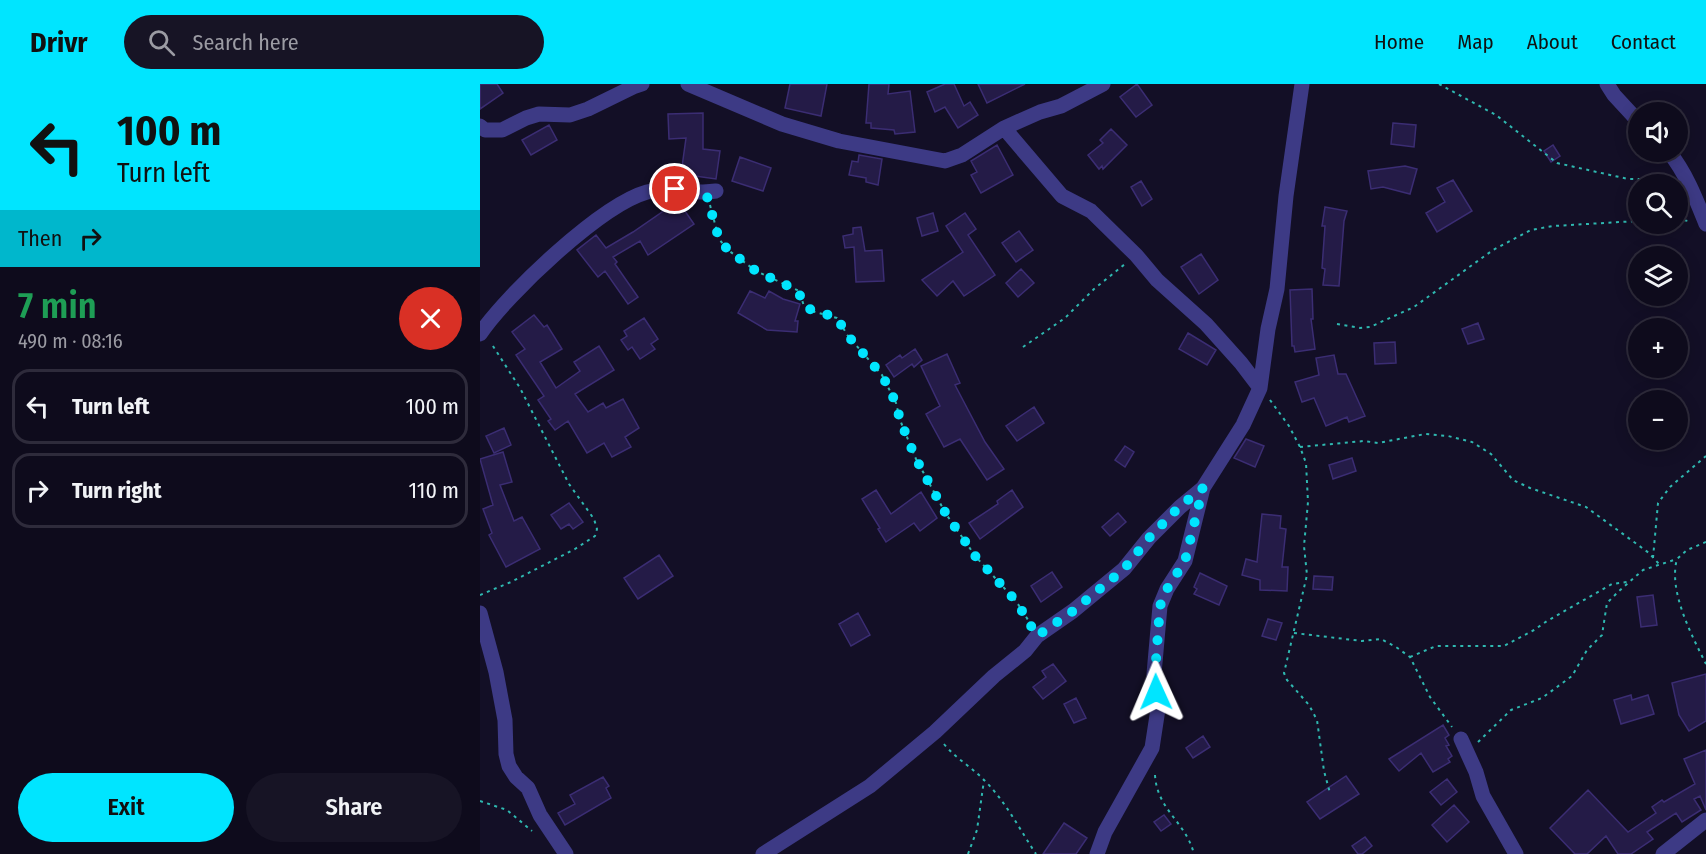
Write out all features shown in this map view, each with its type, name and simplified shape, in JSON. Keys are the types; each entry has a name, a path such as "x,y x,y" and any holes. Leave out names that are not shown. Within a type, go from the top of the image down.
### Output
{"street":[{"path":"480,126 485,130 502,130 539,114 570,116 642,84"},
{"path":"688,84 782,124 839,141 945,161 962,155 1004,128 1040,112 1061,106 1103,84"},
{"path":"1097,854 1105,832 1152,748 1158,709 1155,674 1160,606 1167,589 1185,561 1203,488 1243,424 1260,388 1268,329 1277,289 1286,196 1302,84"},
{"path":"1607,84 1628,110"},
{"path":"1004,128 1062,196 1091,211 1136,255 1157,280 1206,324 1260,388"},
{"path":"1675,162 1706,224"},
{"path":"481,332 520,286 590,225 617,206 647,192 675,189 711,192"},
{"path":"763,854 870,786 1025,651 1037,636 1073,611 1124,569 1179,507 1203,488"},
{"path":"480,613 496,672 505,720 506,754 509,766 516,777 528,788 540,815 566,854"},
{"path":"1464,745 1483,796 1516,854"},
{"path":"1663,854 1706,820"}],"path":[{"path":"1439,84 1496,115 1557,163 1628,179 1661,179 1682,173"},
{"path":"711,192 719,239 728,250 756,271 799,291 804,306 815,312 837,318 848,336 882,375 896,403 900,420 916,459 946,514 976,557 1016,601 1037,636"},
{"path":"1337,324 1360,328 1370,327 1414,307 1493,250 1531,230 1554,226 1628,222"},
{"path":"1023,347 1065,318 1094,289 1136,255"},
{"path":"480,595 511,582 575,549 595,536 597,529 594,519 569,484 520,388 481,332"},
{"path":"1260,388 1289,426 1306,463 1308,501 1304,546 1307,575 1284,674 1309,705 1317,720 1324,771 1330,793"},
{"path":"1300,447 1364,441 1378,443 1425,434 1448,436 1472,442 1491,454 1513,480 1586,507 1660,565"},
{"path":"1653,558 1658,503 1663,494 1706,456"},
{"path":"1294,633 1362,641 1381,639 1410,657 1430,697 1464,745 1511,710 1542,698 1572,676 1587,650 1602,635 1607,603 1643,570 1677,559 1687,550 1706,542"},
{"path":"1677,559 1675,580 1678,594 1689,630 1706,664"},
{"path":"1410,657 1436,646 1504,646 1612,584 1629,582"},
{"path":"934,732 952,754 984,780 998,796 1036,854"},
{"path":"1152,748 1155,780 1161,797 1167,810 1189,838 1194,854"},
{"path":"968,854 977,830 984,780"},
{"path":"480,801 502,807 530,830 557,840"}],"building":[{"path":"480,84 497,84 503,93 480,109"},
{"path":"790,84 827,84 821,116 785,108"},
{"path":"869,84 889,84 888,94 910,91 915,132 895,134 894,130 871,128 871,123 866,123"},
{"path":"945,84 954,84 964,106 970,102 978,115 958,128 945,107 935,112 927,92"},
{"path":"978,84 1025,84 987,103"},
{"path":"1137,84 1152,105 1136,117 1120,97"},
{"path":"703,113 703,149 720,151 716,179 681,174 686,138 669,139 668,114"},
{"path":"1393,123 1416,125 1414,147 1391,144"},
{"path":"549,125 557,140 531,155 522,140"},
{"path":"1111,129 1127,145 1103,169 1102,166 1099,169 1088,155 1103,143 1100,140"},
{"path":"997,145 1013,175 981,193 971,175 977,172 971,161"},
{"path":"1553,145 1560,156 1551,162 1544,151"},
{"path":"859,155 882,159 878,185 866,182 866,178 849,175 852,161 858,162"},
{"path":"740,157 771,168 763,191 732,181"},
{"path":"1405,166 1417,169 1410,194 1383,187 1371,189 1368,171"},
{"path":"1453,180 1472,211 1437,232 1426,213 1445,202 1437,188"},
{"path":"1141,181 1152,199 1142,206 1131,187"},
{"path":"678,201 694,224 648,255 640,241 613,257 617,262 615,264 638,297 628,304 605,271 598,277 577,250 596,235 606,248"},
{"path":"1325,207 1347,211 1344,221 1339,286 1323,285 1325,226 1322,226"},
{"path":"933,213 938,231 922,236 917,218"},
{"path":"965,213 976,229 968,235 995,275 964,296 953,281 937,296 922,280 963,252 946,226"},
{"path":"861,227 865,251 882,250 884,281 856,282 854,247 845,248 843,236 853,234 853,228"},
{"path":"1019,231 1033,250 1016,262 1002,243"},
{"path":"1201,254 1218,280 1199,294 1181,267"},
{"path":"1021,269 1034,283 1018,297 1006,283"},
{"path":"1312,289 1313,319 1311,319 1315,349 1295,352 1292,346 1290,290"},
{"path":"750,291 765,298 769,291 783,299 800,304 795,321 798,321 797,332 767,330 738,313"},
{"path":"534,315 544,327 547,325 562,349 540,362 556,388 580,371 574,362 599,346 614,370 575,394 588,412 603,403 606,408 623,399 639,428 625,437 631,447 612,457 604,443 587,453 568,421 555,430 548,421 551,419 538,400 544,396 516,355 525,349 512,332"},
{"path":"644,318 658,339 651,344 655,349 640,359 632,347 628,350 621,340 627,336 624,331"},
{"path":"1478,323 1484,339 1468,344 1462,329"},
{"path":"1188,333 1216,350 1207,365 1179,349"},
{"path":"1395,342 1396,363 1375,364 1374,343"},
{"path":"915,349 922,360 914,367 912,364 894,377 886,365 900,355 902,358"},
{"path":"947,354 960,383 955,385 985,442 1004,469 987,480 960,439 944,447 926,414 940,406 921,366"},
{"path":"1334,355 1338,374 1346,374 1365,416 1349,422 1347,417 1326,426 1314,398 1302,402 1295,382 1319,375 1316,358"},
{"path":"1034,407 1044,423 1017,441 1006,426"},
{"path":"504,428 511,445 494,453 486,436"},
{"path":"1246,439 1264,446 1255,467 1234,458"},
{"path":"1125,446 1134,452 1125,467 1115,460"},
{"path":"503,452 512,482 500,485 514,521 522,517 540,549 506,567 489,535 492,533 483,509 493,505 480,459"},
{"path":"1352,458 1356,471 1333,479 1329,465"},
{"path":"876,490 891,514 921,492 937,518 920,531 914,523 886,542 862,499"},
{"path":"1012,490 1023,507 980,539 969,523 998,504 997,501"},
{"path":"569,503 583,522 573,529 569,524 561,529 551,515"},
{"path":"1118,513 1126,522 1110,536 1102,527"},
{"path":"1262,514 1281,516 1280,528 1286,529 1282,567 1288,567 1287,591 1260,590 1260,580 1242,575 1246,559 1257,562"},
{"path":"659,555 673,576 638,599 624,578"},
{"path":"1052,572 1062,587 1041,602 1031,586"},
{"path":"1200,573 1227,586 1219,605 1194,594 1197,589 1194,587"},
{"path":"1314,576 1333,577 1332,590 1313,589"},
{"path":"1653,595 1657,625 1641,627 1637,597"},
{"path":"858,613 870,635 851,646 839,624"},
{"path":"1268,619 1282,623 1276,640 1262,636"},
{"path":"1053,664 1066,681 1043,699 1033,687 1046,677 1042,671"},
{"path":"1706,674 1706,721 1689,731 1679,715 1672,683"},
{"path":"1631,695 1632,700 1648,695 1654,714 1621,724 1614,700"},
{"path":"1076,698 1086,718 1074,723 1064,704"},
{"path":"1443,725 1449,735 1445,738 1449,745 1446,746 1452,756 1448,759 1450,762 1433,772 1421,753 1399,771 1389,759"},
{"path":"1203,736 1210,747 1193,758 1186,748"},
{"path":"1706,750 1706,810 1700,796 1694,799 1701,810 1682,822 1676,813 1647,832 1653,839 1631,854 1618,854 1606,836 1587,854 1575,854 1550,828 1588,790 1628,832 1656,813 1652,807 1695,784 1684,759"},
{"path":"1346,776 1359,794 1320,819 1307,802"},
{"path":"603,777 609,786 606,788 611,798 565,825 558,813 575,804 570,795"},
{"path":"1447,779 1457,792 1441,805 1430,792"},
{"path":"1454,805 1469,822 1447,842 1432,825"},
{"path":"1164,815 1171,824 1161,831 1154,822"},
{"path":"1064,823 1087,838 1076,854 1043,854"},
{"path":"1365,837 1372,846 1362,854 1358,854 1352,846"}],"route":[{"path":"675,189 706,193 719,239 728,250 756,271 799,291 804,306 815,312 837,318 848,336 882,375 896,403 900,420 916,459 946,514 976,557 1016,601 1037,636 1073,611 1124,569 1149,538 1179,507 1203,488 1185,561 1167,589 1160,606 1155,674 1156,692"}]}
